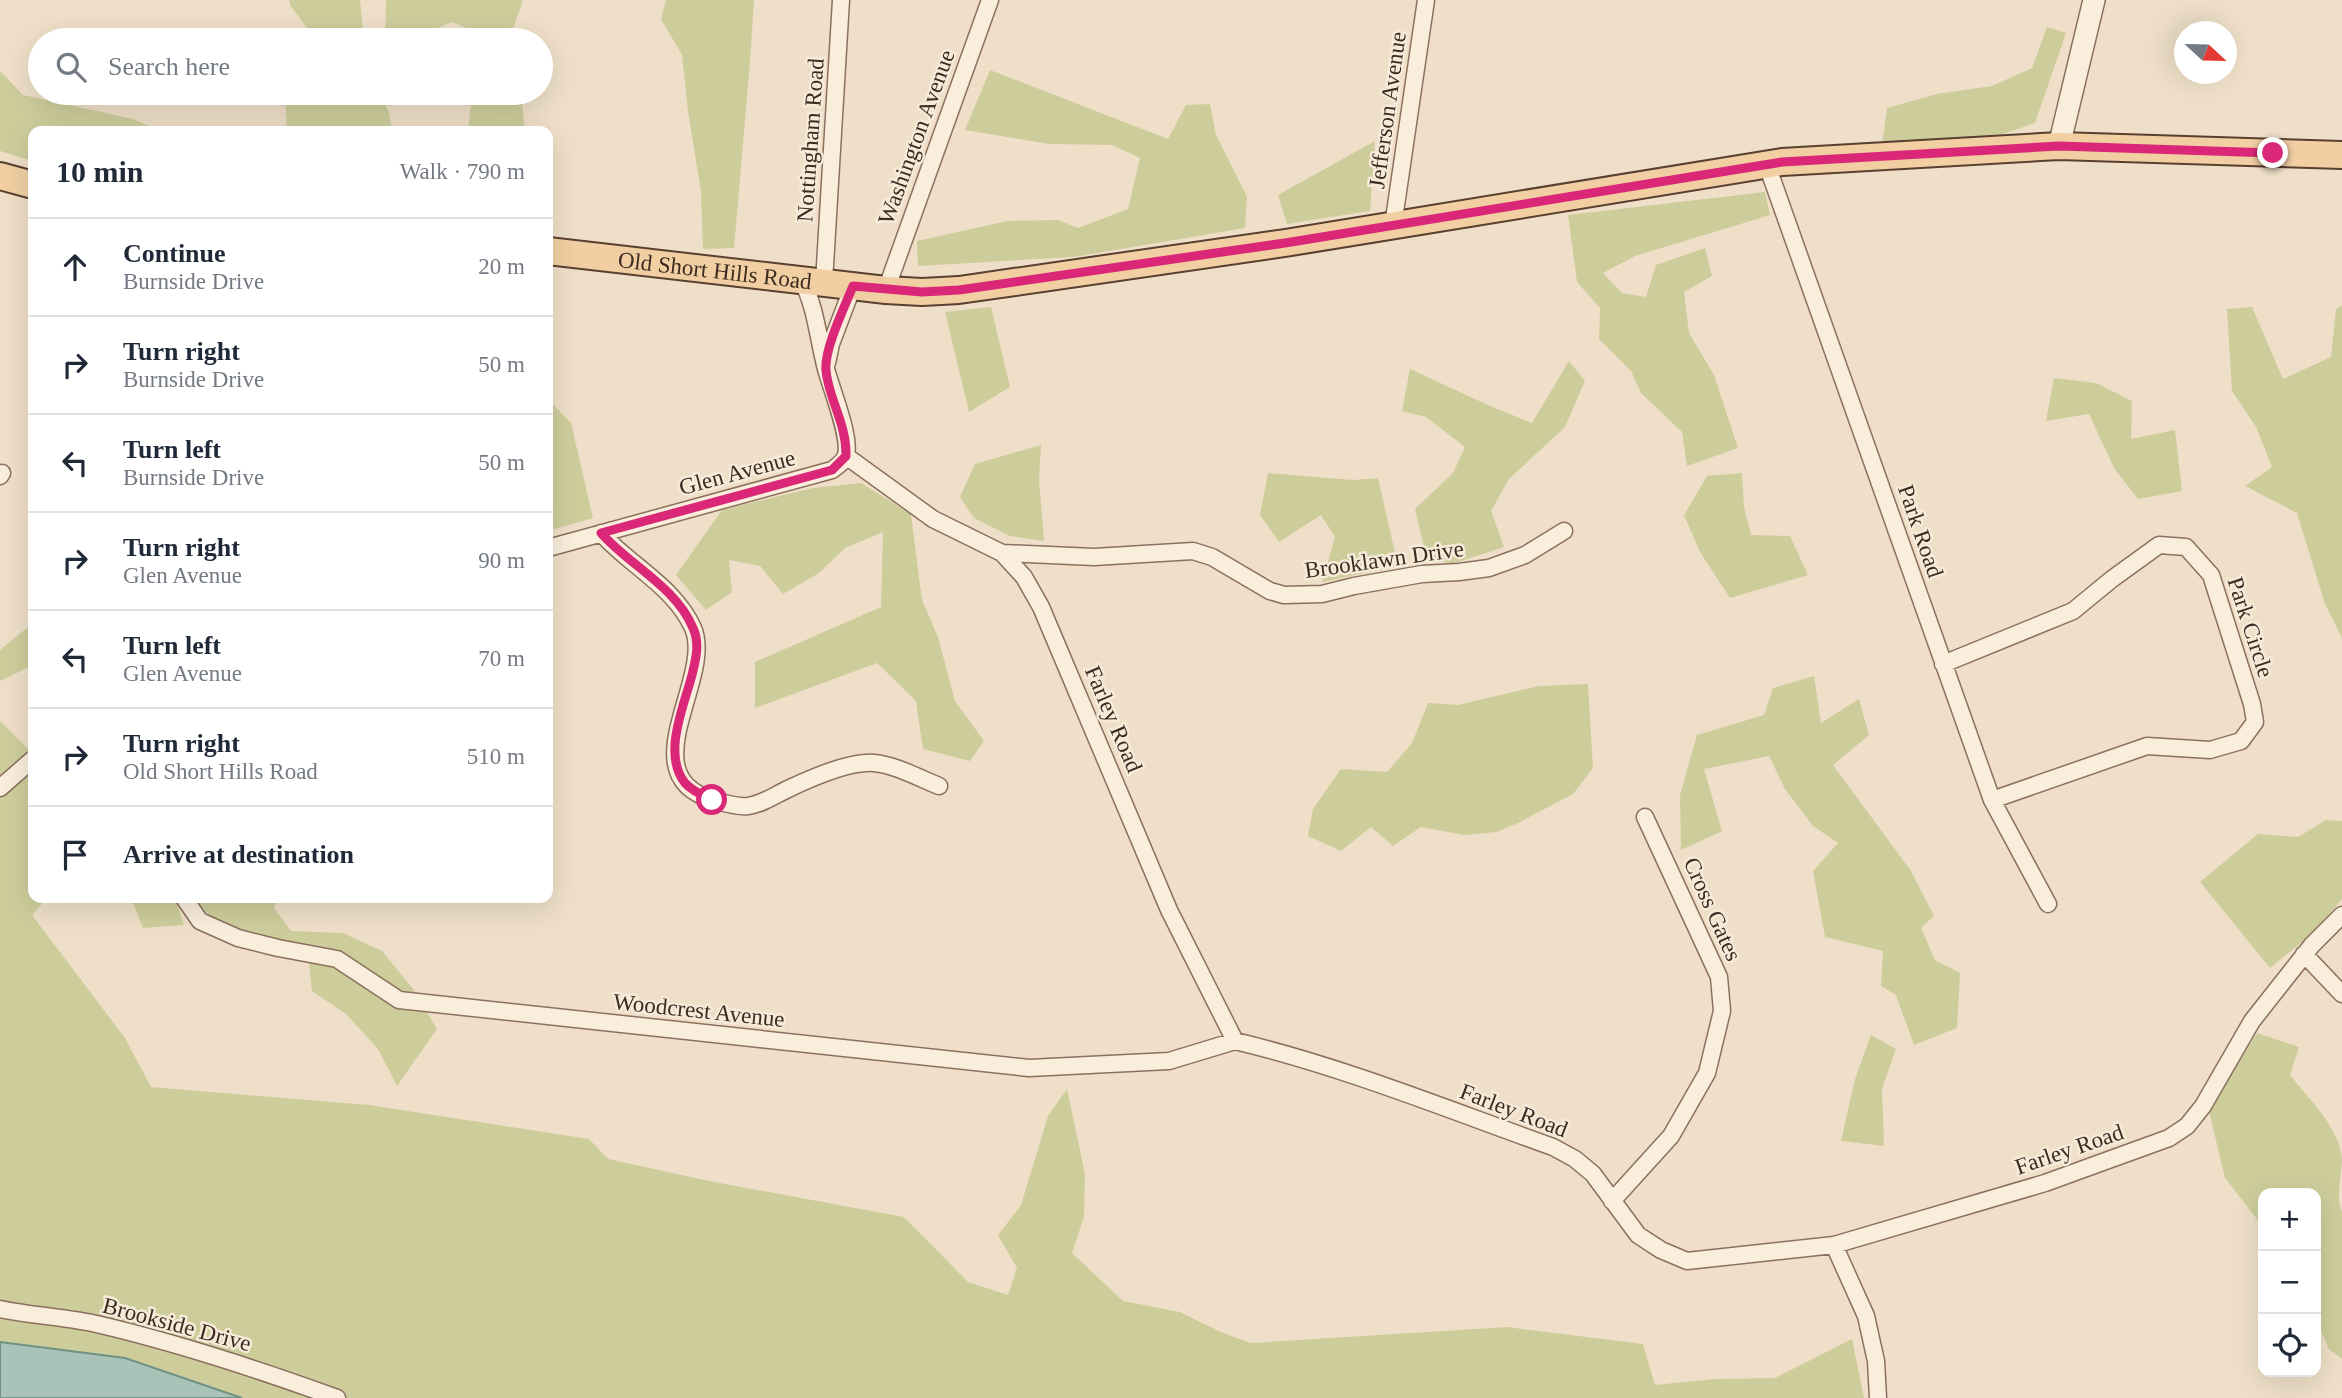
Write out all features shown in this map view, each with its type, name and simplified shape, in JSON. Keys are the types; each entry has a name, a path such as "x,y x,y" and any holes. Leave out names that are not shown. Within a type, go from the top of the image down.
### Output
{"main road":[{"name":"Old Short Hills Road","path":"553,252 922,292 959,290 1393,226 1767,165 2059,146 2342,155"},
{"path":"0,176 28,184"}],"street":[{"name":"Nottingham Road","path":"812,280 841,0"},
{"name":"Washington Avenue","path":"886,290 990,0"},
{"name":"Jefferson Avenue","path":"1393,226 1426,0"},
{"path":"2059,146 2094,0"},
{"name":"Park Road","path":"1767,165 1992,800 2048,904"},
{"path":"812,280 807,289 845,433 846,456"},
{"path":"826,369 831,344 853,286"},
{"name":"Glen Avenue","path":"553,547 832,470 846,456"},
{"name":"Farley Road","path":"846,456 933,519 1002,553 1024,577 1041,607 1169,910 1235,1041 1401,1092 1553,1147 1575,1159 1593,1174 1638,1236 1687,1261 1833,1245 2045,1183 2169,1138 2187,1126 2203,1106 2252,1021 2304,954 2342,915"},
{"name":"Brooklawn Drive","path":"1002,553 1094,557 1193,551 1212,557 1270,591 1284,595 1322,594 1422,574 1489,568 1525,555 1564,531"},
{"path":"601,533 614,548 666,591 694,629 697,652 678,729 675,755 685,782 695,792 730,804 757,804 846,767 873,762 939,786"},
{"name":"Park Circle","path":"1943,664 2073,611 2160,545 2186,547 2211,575 2252,704 2255,722 2241,741 2210,750 2147,746 1992,800"},
{"path":"3,779 28,762"},
{"name":"Cross Gates","path":"1612,1201 1671,1136 1707,1073 1723,1011 1719,977 1645,817"},
{"name":"Woodcrest Avenue","path":"188,903 200,920 248,940 337,959 399,1000 1029,1068 1169,1061 1235,1041"},
{"path":"2304,954 2342,994"},
{"path":"1833,1245 1866,1316 1876,1361 1878,1398"},
{"name":"Brookside Drive","path":"0,1309 99,1324 255,1368 337,1398"}],"green space":[{"path":"289,0 360,0 363,28 307,28"},
{"path":"386,0 523,0 513,28 467,28 452,22 438,28 385,28"},
{"path":"666,0 754,0 734,248 703,249 701,192 682,55 661,19"},
{"path":"2047,27 2066,33 2035,123 1998,136 1882,146 1887,108 1937,94 1992,86 2032,68"},
{"path":"990,70 1168,139 1186,105 1210,104 1216,135 1247,197 1245,228 1074,257 918,266 917,241 1007,221 1058,220 1078,228 1128,209 1140,158 1112,145 1050,144 965,130"},
{"path":"0,71 23,95 28,96 28,105 69,105 133,119 149,126 28,126 28,159 0,151"},
{"path":"286,105 385,105 391,126 287,126"},
{"path":"471,105 522,105 524,126 469,126"},
{"path":"1375,141 1370,211 1287,224 1278,195"},
{"path":"1765,192 1770,215 1635,256 1603,273 1622,293 1646,297 1656,265 1705,248 1712,276 1684,292 1689,333 1714,375 1738,448 1687,466 1682,432 1641,393 1631,371 1599,339 1600,308 1577,282 1568,215"},
{"path":"2342,305 2342,638 2325,604 2297,513 2245,486 2272,467 2256,427 2232,391 2227,309 2252,307 2283,379 2331,357 2336,309"},
{"path":"991,307 1010,387 969,412 945,312"},
{"path":"1569,361 1585,381 1565,427 1509,479 1491,511 1504,547 1452,564 1426,556 1415,509 1453,473 1465,447 1426,417 1402,411 1410,369 1532,423"},
{"path":"2054,378 2096,383 2132,401 2131,439 2175,430 2182,491 2138,499 2114,468 2089,414 2046,421"},
{"path":"553,404 571,423 593,518 553,530"},
{"path":"1041,445 1039,479 1044,541 1010,536 974,518 960,497 975,464"},
{"path":"1268,473 1353,480 1378,478 1398,566 1322,582 1335,537 1321,515 1279,542 1260,515"},
{"path":"1742,473 1744,507 1751,535 1790,536 1808,575 1730,598 1700,552 1684,515 1707,476"},
{"path":"861,483 911,514 922,600 938,637 955,701 984,741 970,761 923,749 916,701 877,663 755,708 755,662 881,607 883,532 845,548 819,573 783,594 760,566 729,560 732,592 706,610 676,575 722,510 813,488"},
{"path":"28,627 28,667 0,681 0,650"},
{"path":"1814,676 1821,723 1859,699 1869,735 1833,765 1911,871 1934,916 1921,928 1935,960 1960,973 1957,1028 1914,1045 1896,995 1881,986 1883,951 1825,937 1813,871 1838,843 1813,826 1785,789 1769,756 1704,769 1722,831 1681,850 1680,795 1697,735 1764,715 1773,688"},
{"path":"1588,684 1593,768 1573,794 1496,832 1464,835 1421,827 1393,846 1371,827 1341,851 1308,836 1313,809 1341,769 1387,772 1412,743 1428,703 1458,705 1539,686"},
{"path":"0,721 28,749 28,903 43,903 32,915 125,1038 151,1087 369,1105 589,1139 608,1159 709,1181 904,1217 968,1282 1008,1295 1017,1268 998,1235 1021,1205 1048,1116 1067,1089 1085,1174 1084,1217 1072,1253 1123,1301 1180,1312 1251,1343 1507,1327 1643,1344 1655,1385 1715,1379 1775,1378 1852,1339 1864,1398 242,1398 125,1358 0,1342"},
{"path":"2326,820 2342,821 2342,899 2313,933 2270,968 2200,882 2258,834 2298,837"},
{"path":"133,903 177,903 184,925 143,928"},
{"path":"199,903 275,903 274,908 291,931 343,933 382,951 414,990 437,1029 397,1086 378,1049 346,1014 312,991 307,947 261,938 230,928 204,910"},
{"path":"2257,1033 2299,1047 2290,1075 2329,1124 2340,1146 2342,1158 2339,1193 2342,1212 2342,1359 2329,1349 2321,1331 2321,1188 2258,1188 2258,1221 2225,1178 2209,1111"},
{"path":"1871,1035 1896,1049 1882,1089 1884,1146 1841,1141 1855,1079"}],"shaded area":[{"path":"0,1342 125,1358 242,1398 0,1398"}],"route":[{"path":"712,800 695,792 685,782 675,755 676,738 697,652 694,629 666,591 614,548 601,533 832,470 840,464 846,456 845,433 826,369 831,344 853,286 922,292 959,290 1285,243 1782,162 2059,146 2273,153"}]}
